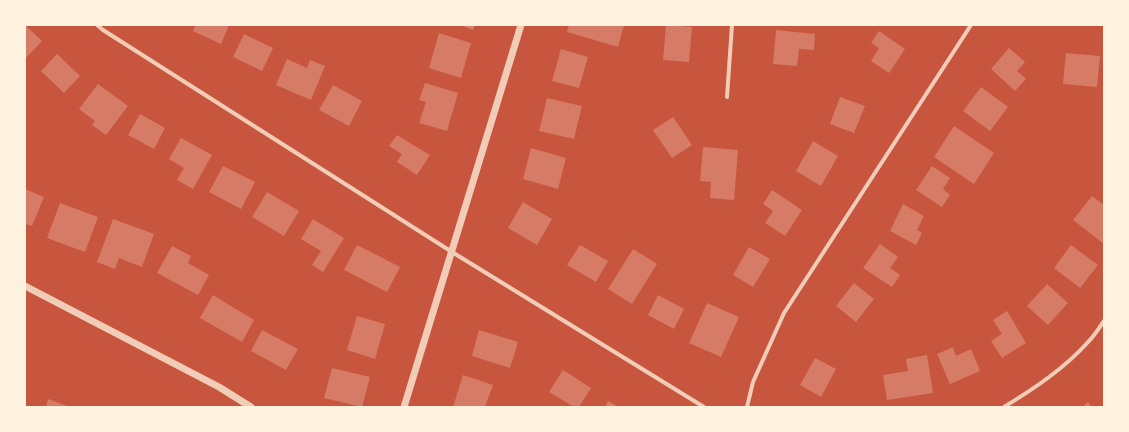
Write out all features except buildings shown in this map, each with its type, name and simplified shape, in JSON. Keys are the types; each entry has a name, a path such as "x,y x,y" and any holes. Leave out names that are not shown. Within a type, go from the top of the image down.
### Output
{"street":[{"path":"97,25 452,252 704,407"},
{"path":"404,407 521,25"},
{"path":"727,98 732,25"},
{"path":"747,407 753,382 784,313 971,25"},
{"path":"25,286 219,387 251,407"},
{"path":"1004,407 1032,390 1064,365 1089,341 1104,321"}]}
